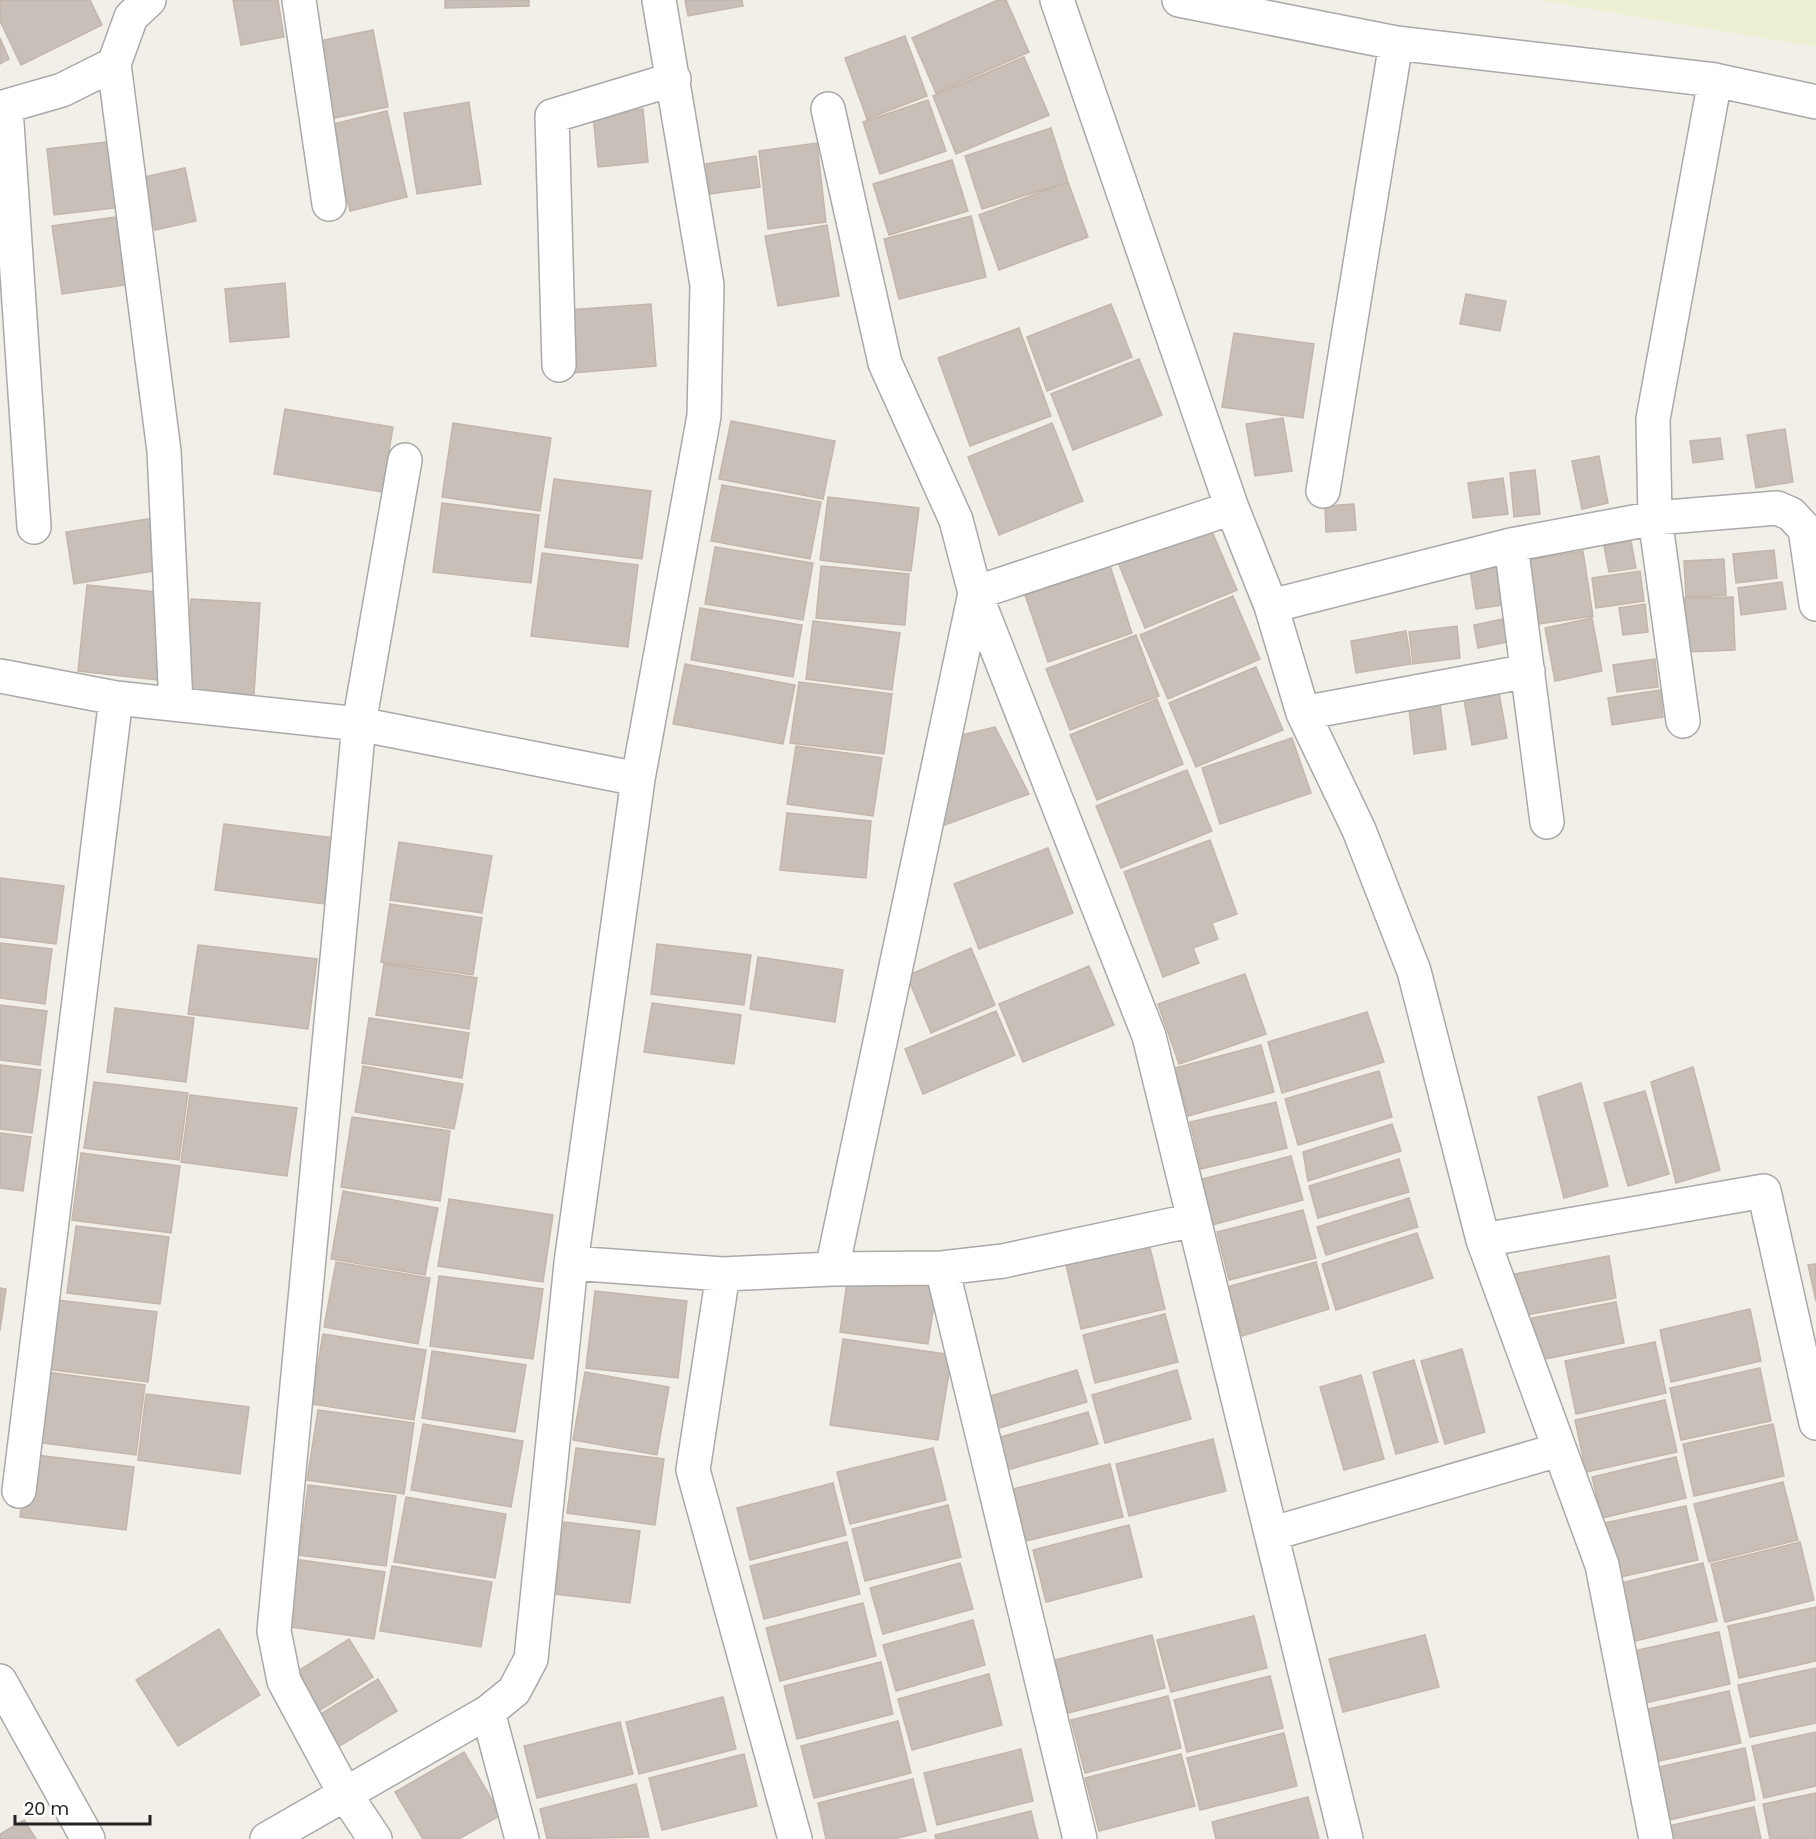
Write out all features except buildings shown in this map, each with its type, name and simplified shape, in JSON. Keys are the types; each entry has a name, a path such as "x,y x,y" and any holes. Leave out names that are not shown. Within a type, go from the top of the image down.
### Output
{"street":[{"path":"300,0 329,204"},
{"path":"267,1839 488,1712 514,1691 531,1659 571,1263 638,779 704,416 706,285 674,79 659,0"},
{"path":"1057,0 1232,507 1270,606 1303,713 1359,830 1414,971 1483,1240 1602,1565 1656,1839"},
{"path":"1179,0 1396,43 1715,80 1816,102"},
{"path":"135,6 114,64 164,451 176,704"},
{"path":"1323,491 1396,43"},
{"path":"34,527 3,108 62,90 114,64"},
{"path":"559,365 552,116 674,79"},
{"path":"1683,720 1655,518 1653,419 1715,80"},
{"path":"828,109 885,363 956,520 975,593 1149,1036 1346,1839"},
{"path":"375,1839 345,1794 284,1681 274,1631 359,724 405,460"},
{"path":"975,593 1232,507"},
{"path":"1270,606 1511,545 1655,518 1777,508 1791,514 1805,529 1816,604"},
{"path":"1511,545 1547,822"},
{"path":"832,1269 975,593"},
{"path":"1303,713 1528,671"},
{"path":"0,676 116,698 359,724 638,779"},
{"path":"19,1491 116,698"},
{"path":"1483,1240 1764,1191 1816,1423"},
{"path":"571,1263 723,1274 832,1269 942,1268 1003,1261 1194,1220"},
{"path":"942,1268 1080,1839"},
{"path":"723,1274 693,1470 795,1839"},
{"path":"1271,1534 1558,1450"},
{"path":"0,1682 88,1839"},
{"path":"488,1712 522,1839"}],"green space":[{"path":"1536,0 1816,0 1816,47"}]}
